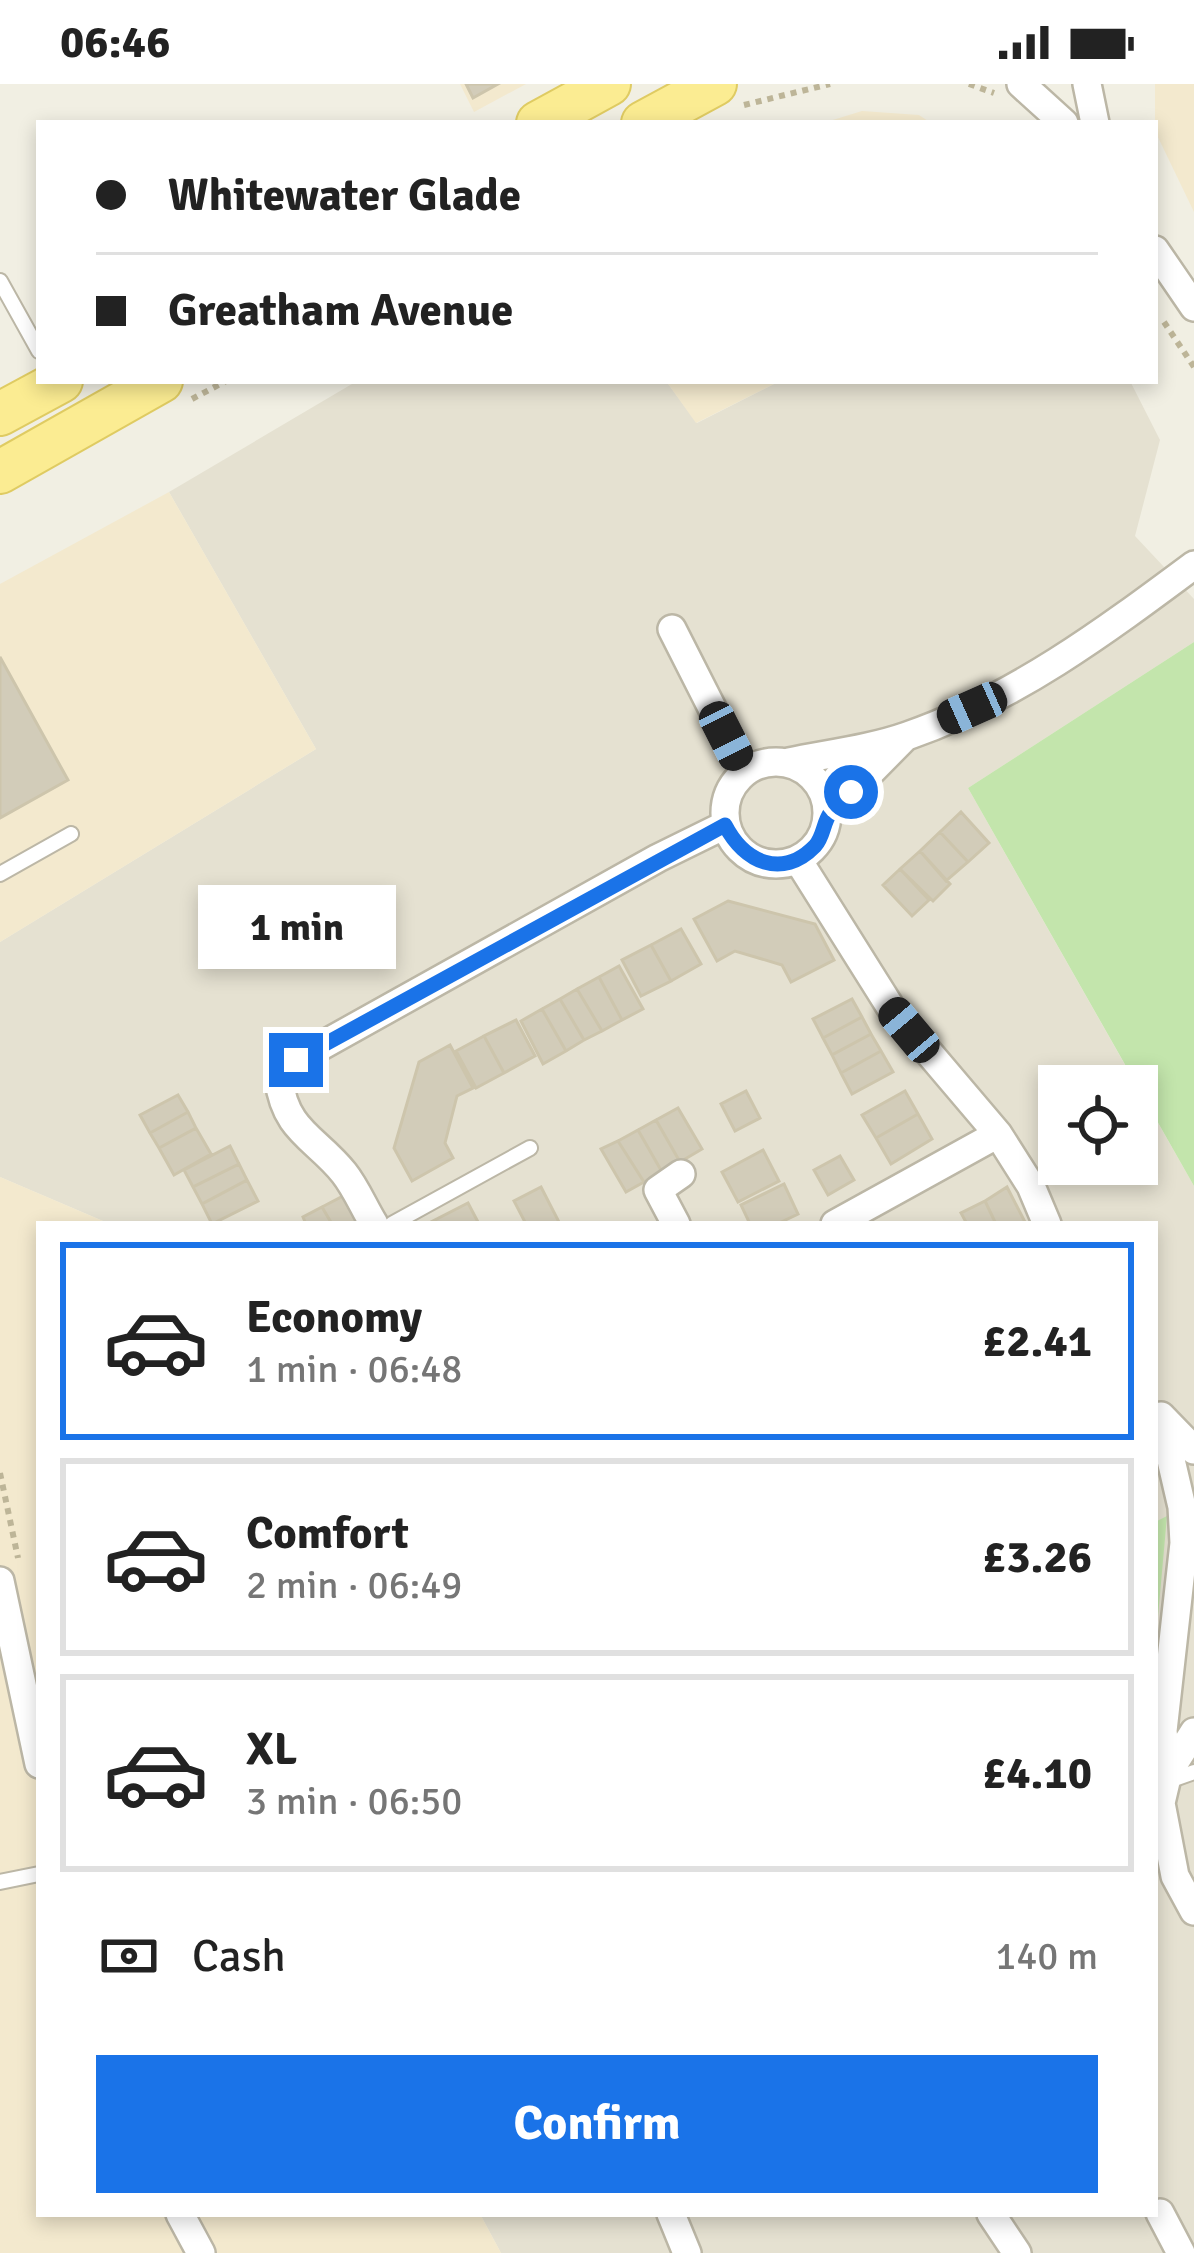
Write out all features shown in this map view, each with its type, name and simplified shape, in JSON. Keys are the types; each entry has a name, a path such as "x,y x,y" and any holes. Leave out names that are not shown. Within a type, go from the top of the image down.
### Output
{"main road":[{"path":"543,120 609,84"},
{"path":"652,120 727,95"},
{"path":"0,414 40,384"},
{"path":"0,472 156,384"}],"street":[{"path":"1087,84 1094,120"},
{"path":"1013,90 1059,120"},
{"path":"1158,254 1194,307"},
{"path":"905,737 829,814 820,842 798,860 762,864 736,848 725,825 726,794 744,771 763,762 789,762 905,737 1005,693 1084,648 1194,565"},
{"path":"672,629 744,771"},
{"path":"789,762 820,784 829,814"},
{"path":"372,1221 344,1174 292,1124 279,1080 296,1060 725,825"},
{"path":"798,860 890,1008 998,1134 1031,1186 1046,1221"},
{"path":"841,1221 998,1134"},
{"path":"674,1221 658,1190 681,1174"},
{"path":"1158,1412 1194,1450"},
{"path":"1158,1412 1182,1508 1184,1543 1163,1731 1176,1776"},
{"path":"0,1581 32,1699 36,1736"},
{"path":"1194,1732 1161,1803 1175,1876 1194,1910"},
{"path":"182,2217 201,2253"},
{"path":"672,2217 687,2253"},
{"path":"993,2217 1017,2253"}],"lane":[{"path":"0,281 36,344"},
{"path":"0,874 71,834"},
{"path":"397,1221 530,1148"},
{"path":"0,1882 36,1875"}],"path":[{"path":"727,95 830,84"},
{"path":"969,84 1013,90"},
{"path":"1158,313 1194,367"}],"shaded area":[{"path":"460,84 526,84 474,112"},
{"path":"1155,84 1194,84 1194,212 1158,137"},
{"path":"862,111 919,115 926,120 833,120"},
{"path":"352,384 668,384 697,423 774,384 1132,384 1160,440 1135,536 1194,599 1194,642 968,788 1125,1065 1038,1065 1038,1185 1158,1185 1158,1123 1194,1186 1194,2253 501,2253 482,2217 1158,2217 1158,1221 103,1221 0,1177 0,942 316,749 169,492"},
{"path":"668,384 774,384 696,423"},
{"path":"169,492 316,749 0,942 0,584"},
{"path":"0,1177 103,1221 36,1221 36,2217 482,2217 501,2253 0,2253"}],"green space":[{"path":"1194,642 1194,1186 1158,1123 1158,1065 1125,1065 968,788"},
{"path":"1167,1516 1158,1616 1158,1520"}],"building":[{"path":"466,84 498,84 473,98"},
{"path":"0,657 68,780 0,818"},
{"path":"961,812 989,843 968,862 940,832"},
{"path":"940,832 968,862 946,881 920,851"},
{"path":"920,851 950,884 933,901 900,869"},
{"path":"900,869 929,900 912,916 883,885"},
{"path":"728,901 815,924 834,960 791,982 782,965 735,951 717,961 694,919"},
{"path":"681,929 701,964 671,981 651,945"},
{"path":"651,945 671,981 641,996 622,960"},
{"path":"619,966 643,1009 622,1020 599,977"},
{"path":"599,977 622,1020 602,1031 577,989"},
{"path":"577,989 602,1031 584,1040 560,999"},
{"path":"560,999 584,1040 566,1051 542,1009"},
{"path":"852,999 862,1017 823,1038 813,1019"},
{"path":"542,1009 566,1051 543,1064 521,1021"},
{"path":"862,1017 871,1034 832,1055 823,1038"},
{"path":"516,1020 535,1056 504,1073 484,1036"},
{"path":"871,1034 881,1051 841,1073 832,1055"},
{"path":"484,1036 504,1073 476,1088 456,1051"},
{"path":"450,1045 473,1088 457,1096 445,1143 453,1158 412,1181 394,1148 419,1062"},
{"path":"881,1051 893,1072 852,1094 841,1073"},
{"path":"746,1091 760,1118 735,1131 721,1104"},
{"path":"905,1091 918,1114 876,1138 862,1115"},
{"path":"178,1095 188,1112 150,1133 140,1115"},
{"path":"678,1108 702,1149 680,1162 656,1120"},
{"path":"188,1112 196,1128 159,1148 150,1133"},
{"path":"918,1114 932,1139 891,1164 876,1138"},
{"path":"656,1120 680,1162 662,1172 638,1130"},
{"path":"196,1128 211,1154 174,1175 159,1148"},
{"path":"638,1130 662,1172 644,1182 618,1141"},
{"path":"618,1141 644,1182 626,1192 601,1149"},
{"path":"230,1146 239,1164 193,1187 184,1170"},
{"path":"763,1150 779,1181 738,1202 722,1172"},
{"path":"840,1156 854,1180 828,1195 814,1170"},
{"path":"239,1164 247,1180 202,1204 193,1187"},
{"path":"247,1180 258,1201 218,1221 210,1221 202,1204"},
{"path":"784,1184 798,1214 783,1221 749,1221 741,1205"},
{"path":"541,1187 558,1221 524,1221 514,1201"},
{"path":"1007,1187 1024,1221 995,1221 985,1201"},
{"path":"343,1196 356,1221 330,1221 322,1207"},
{"path":"985,1201 995,1221 965,1221 961,1213"},
{"path":"468,1203 477,1221 433,1221"},
{"path":"322,1207 330,1221 305,1221 303,1217"}],"route":[{"path":"296,1060 725,825 736,848 762,864 798,860 820,842 829,814 851,792"}]}
